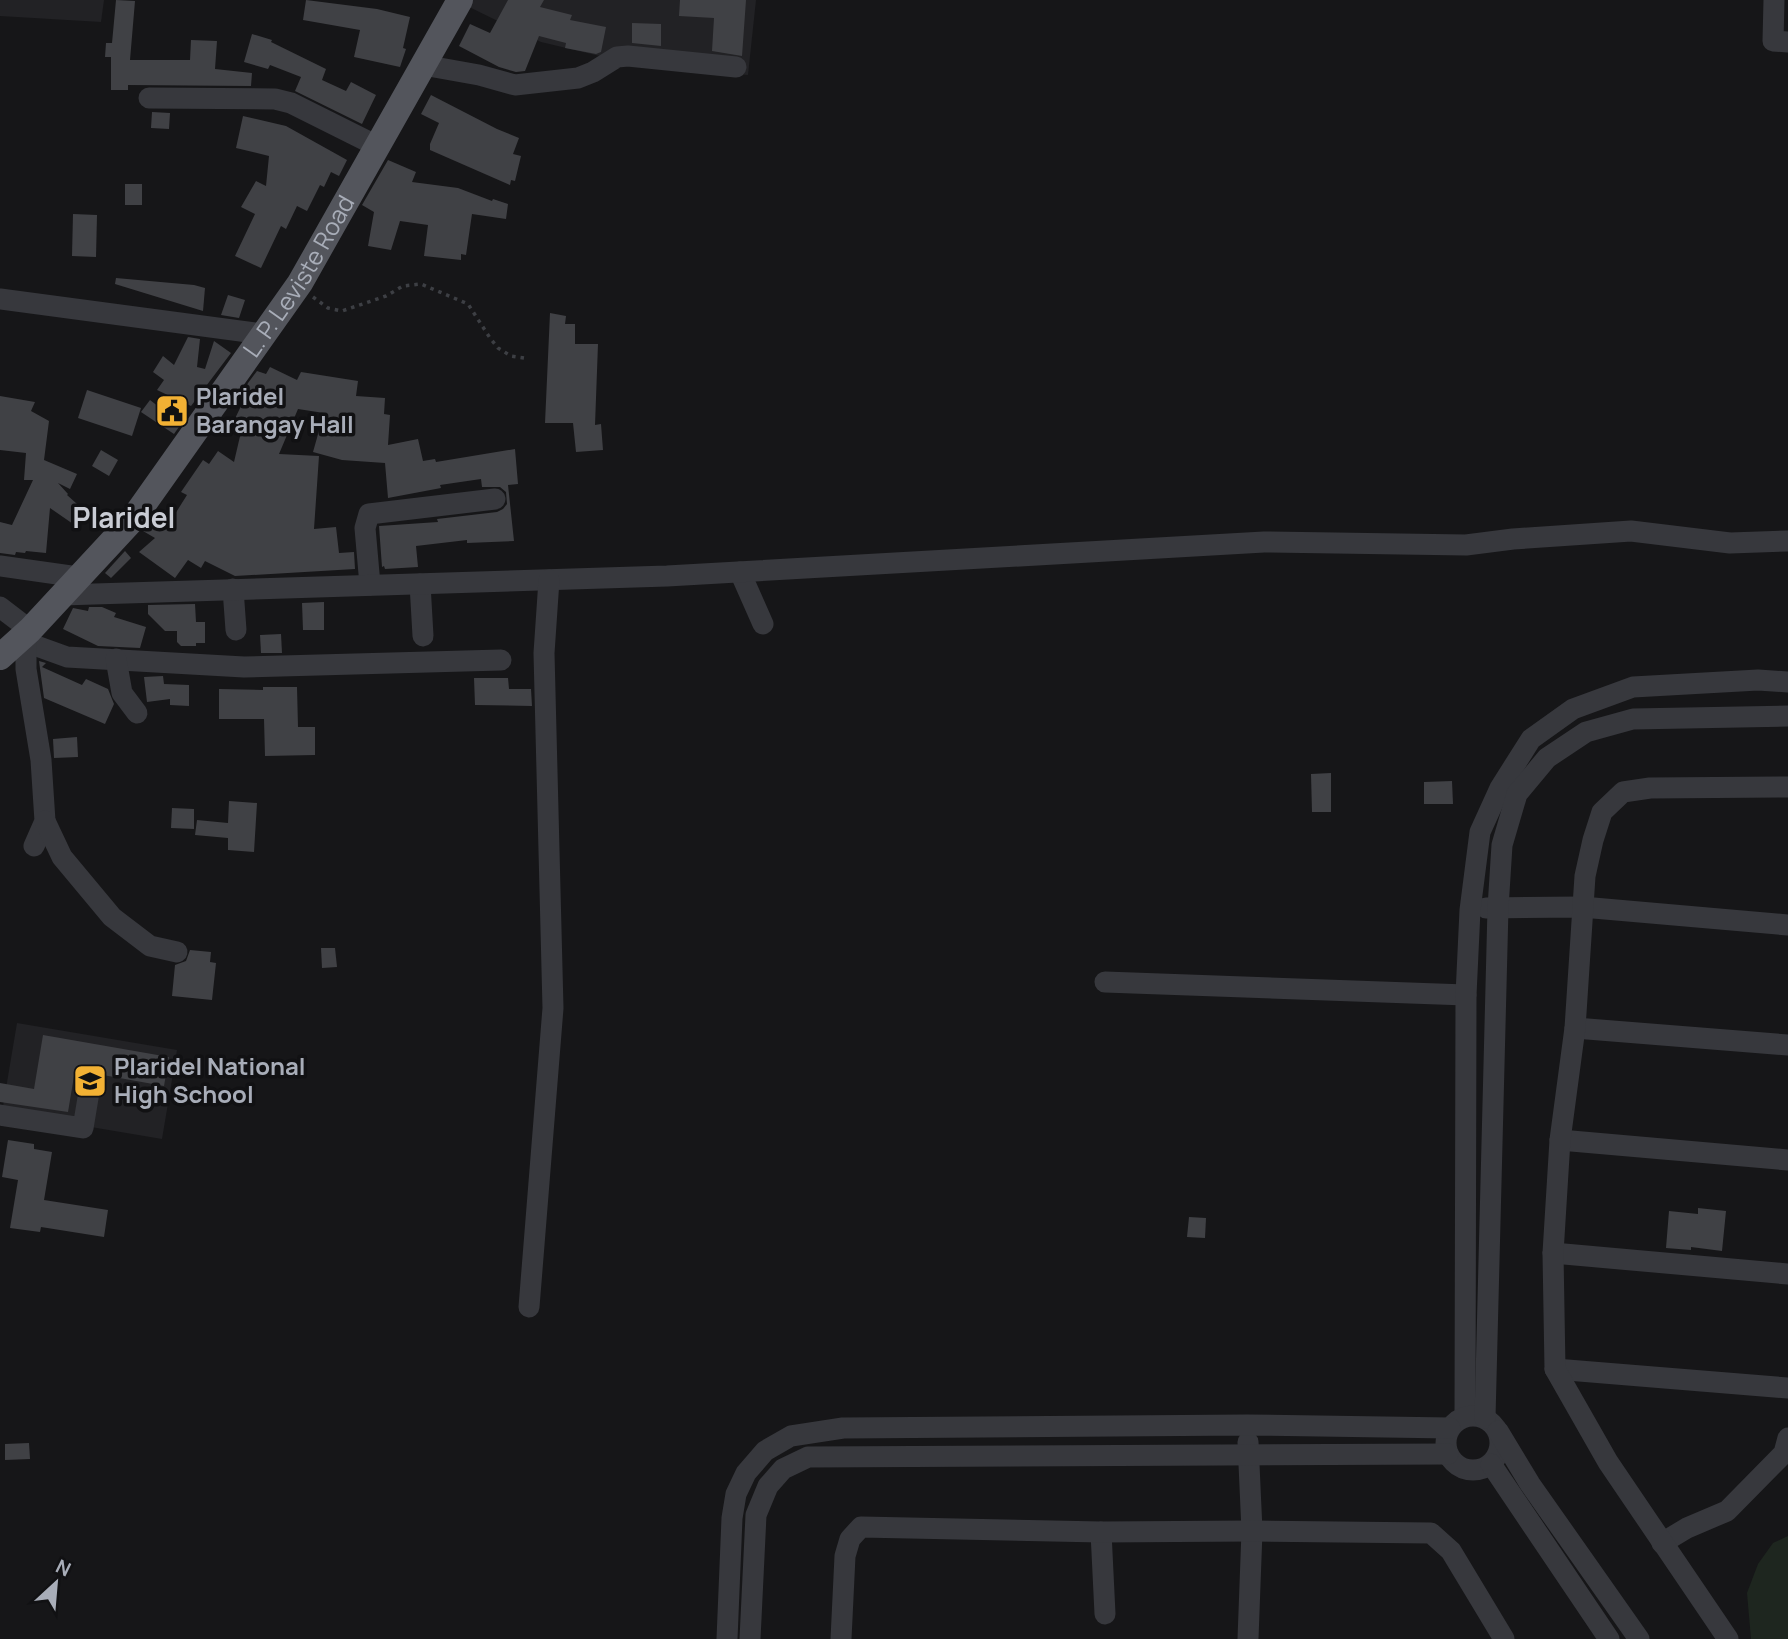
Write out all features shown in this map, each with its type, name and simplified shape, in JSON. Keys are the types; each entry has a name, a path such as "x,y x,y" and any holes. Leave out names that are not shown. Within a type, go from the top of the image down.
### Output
{"main road":[{"name":"L. P. Leviste Road","path":"19,642 133,519 300,283 460,0"}],"street":[{"path":"1774,0 1773,41 1788,42"},
{"path":"423,65 479,75 515,85 578,78 617,57 628,56 736,67"},
{"path":"149,98 275,99 291,103 377,146"},
{"path":"0,299 263,334"},
{"path":"370,585 365,528 369,514 495,499"},
{"path":"0,566 70,586 233,589 740,572 1264,542 1466,545 1631,531 1730,543 1788,541"},
{"path":"740,572 763,625"},
{"path":"529,1307 553,1008 544,653 549,580"},
{"path":"420,584 423,636"},
{"path":"233,589 236,630"},
{"path":"0,607 19,642 26,669 41,760 44,821 62,857 112,917 150,946 177,951"},
{"path":"19,642 67,657 244,667 501,660"},
{"path":"116,659 122,693 137,713"},
{"path":"1639,1639 1530,1484 1475,1423 1466,995 1470,910 1480,832 1500,788 1531,739 1573,709 1633,687 1758,680 1788,682"},
{"path":"1475,1423 1446,1440 1448,1454 1459,1466 1476,1470 1491,1464 1500,1449 1475,1423 1502,845 1517,794 1547,758 1586,732 1633,719 1788,716"},
{"path":"1728,1639 1608,1462 1555,1368 1553,1253 1560,1140 1575,1028 1582,906 1590,852 1602,812 1623,792 1650,788 1788,787"},
{"path":"34,846 44,821"},
{"path":"1470,910 1582,906 1788,925"},
{"path":"1105,982 1466,995"},
{"path":"1575,1028 1788,1045"},
{"path":"0,1115 83,1128 90,1086"},
{"path":"1560,1140 1788,1160"},
{"path":"1553,1253 1788,1274"},
{"path":"1555,1368 1788,1388"},
{"path":"727,1639 732,1518 736,1494 746,1473 765,1451 791,1436 843,1429 1475,1423"},
{"path":"1247,1425 1252,1531 1248,1639"},
{"path":"1662,1543 1727,1511 1784,1453 1788,1438"},
{"path":"750,1639 756,1515 768,1486 783,1469 808,1457 1448,1454"},
{"path":"1491,1464 1609,1639"},
{"path":"841,1639 845,1556 850,1539 861,1527 1101,1532 1431,1533 1451,1551 1504,1639"},
{"path":"1101,1532 1105,1614"}],"path":[{"path":"300,283 318,303 342,311 386,296 403,286 421,284 468,304 498,348 511,356 524,358"}],"shaded area":[{"path":"0,0 104,0 101,22 0,16"},
{"path":"463,0 756,0 748,75 646,67 541,42 461,3"},
{"name":"Plaridel National High School","path":"17,1023 177,1050 162,1139 2,1112"},
{"path":"1788,1536 1788,1639 1751,1639 1747,1593 1758,1564 1773,1543"}],"building":[{"path":"116,0 135,1 130,60 190,60 191,40 217,41 215,69 252,73 251,86 128,85 128,90 111,90 111,57 105,57 106,43 112,43"},
{"path":"306,0 377,9 410,17 403,48 406,49 400,67 354,57 360,30 303,20"},
{"path":"508,0 544,0 540,7 572,15 570,20 606,27 601,52 596,54 565,48 566,43 539,36 525,71 516,72 499,67 459,46 470,24 490,33"},
{"path":"680,0 746,0 742,56 712,51 714,18 679,16"},
{"path":"632,23 661,24 661,46 632,43"},
{"path":"252,34 272,40 271,42 326,69 322,80 346,91 351,82 376,95 362,124 295,91 301,77 270,65 268,69 244,62"},
{"path":"431,95 519,138 513,154 521,156 515,181 511,180 510,185 430,150 439,123 421,114"},
{"path":"152,112 170,113 169,129 151,128"},
{"path":"243,116 286,126 347,160 339,176 331,172 324,187 320,185 307,211 297,206 286,229 281,226 261,268 235,256 255,214 241,207 256,181 266,186 269,156 236,148"},
{"path":"388,160 416,172 412,182 458,188 508,204 506,219 472,214 466,255 461,254 461,260 424,256 428,225 400,221 391,250 368,246 374,212 362,205"},
{"path":"125,184 142,184 142,205 125,205"},
{"path":"73,214 97,215 96,257 72,256"},
{"path":"116,278 205,288 203,311 115,284"},
{"path":"228,295 245,300 239,318 221,315"},
{"path":"550,313 566,316 565,324 575,324 575,344 598,344 595,425 601,424 603,450 576,452 573,423 545,423"},
{"path":"188,337 200,339 197,367 205,369 214,341 231,353 191,406 157,390 164,380 153,372 163,356 174,365"},
{"path":"270,367 297,380 301,372 358,381 356,396 385,398 384,414 390,415 388,445 418,439 423,461 435,459 436,462 515,449 518,484 508,485 514,541 467,543 467,540 416,546 418,567 385,569 382,567 379,526 438,522 437,519 497,512 507,504 506,492 500,487 482,487 481,479 440,485 441,488 388,498 385,463 342,460 313,452 324,413 298,409 279,454 319,456 314,529 336,527 339,553 354,552 355,569 235,576 205,561 201,568 188,560 175,578 139,552 155,538 143,531 156,514 170,522 187,495 181,492 203,460 209,464 218,451 234,462 241,432 231,427 242,404 240,403 248,383 257,371 266,374"},
{"path":"87,390 141,408 132,436 78,418"},
{"path":"0,396 35,402 31,411 49,421 44,460 77,474 70,489 58,483 86,512 76,526 50,508 46,553 0,553 0,522 12,525 33,480 24,480 26,453 0,450"},
{"path":"150,400 181,424 174,434 141,412"},
{"path":"101,450 118,460 109,476 92,466"},
{"path":"125,551 131,558 111,578 105,573"},
{"path":"324,602 324,630 303,630 302,603"},
{"path":"195,604 196,622 205,622 205,643 196,643 196,646 181,646 177,642 177,631 165,631 148,614 148,605"},
{"path":"89,607 102,607 116,613 114,617 146,627 140,648 98,646 63,629 73,608 88,611"},
{"path":"281,634 282,653 261,653 260,635"},
{"path":"39,661 46,663 42,667 82,685 86,679 108,689 114,704 105,724 44,698"},
{"path":"163,676 164,684 189,685 189,706 170,705 170,699 147,702 144,677"},
{"path":"474,678 508,678 509,689 531,689 532,706 475,705"},
{"path":"263,687 297,687 298,727 315,727 315,755 265,756 264,719 219,719 219,689 263,690"},
{"path":"77,737 78,757 54,758 53,739"},
{"path":"1331,773 1331,812 1312,812 1311,774"},
{"path":"1452,781 1453,804 1424,804 1424,782"},
{"path":"229,801 257,803 254,852 228,850 228,838 195,835 197,820 228,823"},
{"path":"172,808 194,809 194,829 171,828"},
{"path":"321,948 335,948 337,967 322,968"},
{"path":"190,950 211,952 210,962 216,963 212,1000 172,996 175,965 186,961"},
{"path":"43,1035 169,1057 164,1086 75,1070 68,1112 0,1102 0,1083 34,1089"},
{"path":"8,1140 34,1144 34,1149 52,1152 44,1200 108,1210 104,1237 41,1227 40,1232 10,1228 18,1180 2,1177"},
{"path":"1698,1208 1726,1211 1722,1251 1691,1247 1691,1250 1666,1248 1669,1211 1698,1214"},
{"path":"1189,1217 1206,1218 1205,1238 1187,1237"},
{"path":"29,1443 30,1459 5,1460 5,1444"}],"place":[{"name":"Plaridel Barangay Hall","path":"172,411"},
{"name":"Plaridel National High School","path":"90,1081"}],"district":[{"name":"Plaridel","path":"124,518"}]}
